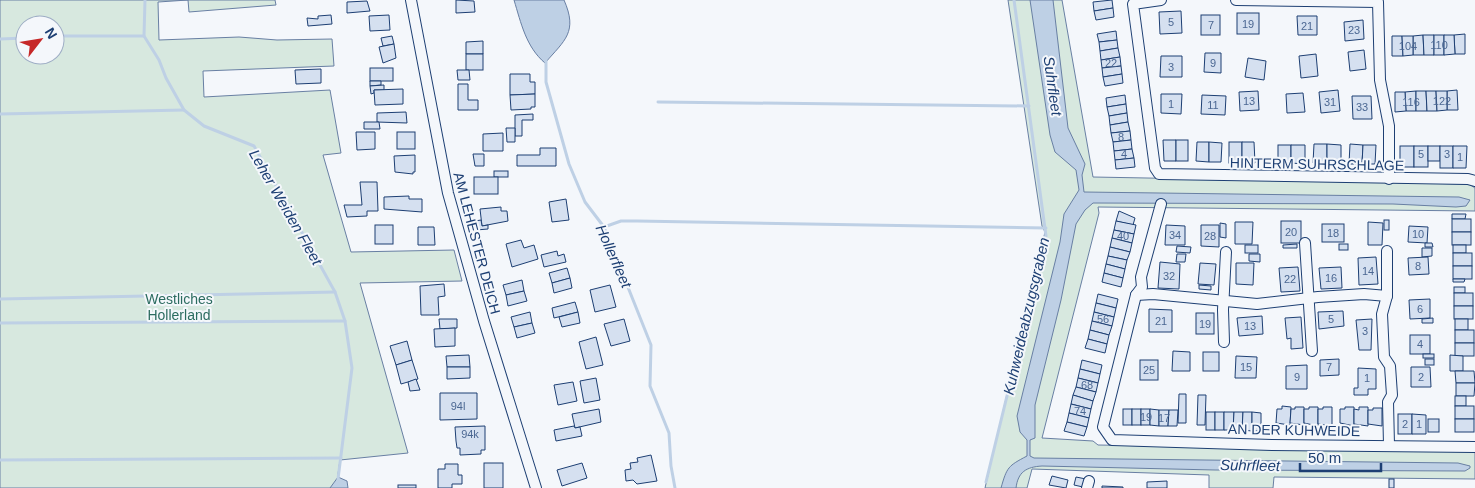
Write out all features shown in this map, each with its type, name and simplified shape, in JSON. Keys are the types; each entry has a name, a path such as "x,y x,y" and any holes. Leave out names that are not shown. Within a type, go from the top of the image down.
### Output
{"street":[{"name":"AM LEHESTER DEICH","path":"411,0 448,193 484,321 536,488"},
{"name":"HINTERM SUHRSCHLAGE","path":"1161,0 1133,4 1155,168 1159,174 1468,179 1475,181"},
{"path":"1236,0 1378,2 1380,80 1389,126 1389,178"},
{"path":"1136,294 1142,287 1141,276 1161,204"},
{"path":"1305,244 1312,351"},
{"path":"1387,251 1387,296 1382,314 1384,357 1390,366 1392,395 1388,402 1389,445"},
{"path":"1224,342 1223,299 1226,252"},
{"path":"1136,294 1223,299 1228,303 1257,304 1308,297 1364,294 1387,296"},
{"name":"AN DER KUHWEIDE","path":"1136,294 1104,427 1112,440 1475,447"}],"green space":[{"name":"Westliches Hollerland","path":"0,0 188,0 158,2 159,40 239,37 277,40 332,39 334,66 203,71 204,97 330,90 341,153 323,155 351,252 454,250 462,281 360,283 408,453 340,460 336,488 0,488"},
{"path":"188,0 275,0 276,5 189,12"},
{"path":"1008,0 1062,0 1093,177 1469,184 1475,188 1475,211 1098,207 1099,213 1042,438 1093,441 1098,445 1475,451 1475,479 1274,477 1273,488 1209,488 1209,475 1032,469 1027,488 985,488 1045,232 1042,226"}],"water":[{"path":"514,0 564,0 570,20 567,35 545,63 538,57 529,42"},
{"name":"Suhrfleet","path":"1030,0 1053,0 1068,128 1085,164 1082,175 1084,192 1459,197 1470,200 1466,206 1456,207 1393,204 1093,203 1085,210 1076,224 1061,300 1035,405 1035,438 1030,440 1030,456 1034,458 1458,463 1470,466 1470,468 1465,471 1215,470 1042,466 1024,471 1019,478 1016,488 1001,488 1009,468 1027,456 1027,440 1020,432 1017,416 1060,242 1064,214 1079,190 1076,170 1055,152 1050,135"},
{"path":"338,477 347,481 348,488 330,488"}],"building":[{"path":"456,0 474,1 475,12 456,13"},
{"path":"1112,0 1113,8 1094,11 1093,2"},
{"path":"367,1 370,11 347,13 347,2"},
{"path":"1113,8 1114,17 1096,20 1094,11"},
{"path":"1181,11 1182,33 1160,34 1159,12"},
{"path":"1237,13 1259,13 1259,34 1237,34"},
{"path":"331,15 332,24 308,26 307,18 318,19 318,16"},
{"path":"389,15 390,30 370,31 369,16"},
{"path":"1201,15 1220,15 1220,35 1201,35"},
{"path":"1297,16 1317,16 1317,35 1298,35"},
{"path":"1363,20 1364,39 1345,41 1344,22"},
{"path":"1116,31 1117,40 1099,42 1097,34"},
{"path":"1465,34 1465,54 1455,54 1454,35"},
{"path":"1423,35 1424,55 1413,55 1413,36"},
{"path":"1423,35 1434,35 1434,55 1424,55"},
{"path":"1434,35 1444,35 1444,55 1434,55"},
{"path":"1444,35 1454,35 1455,54 1444,55"},
{"path":"392,36 394,44 383,46 381,38"},
{"path":"1392,36 1402,36 1403,56 1392,56"},
{"path":"1402,36 1413,36 1413,55 1403,56"},
{"path":"1117,40 1118,48 1100,51 1099,42"},
{"path":"483,41 483,54 466,54 466,42"},
{"path":"394,44 396,58 383,63 379,47"},
{"path":"1118,48 1120,57 1101,60 1100,51"},
{"path":"1364,50 1366,69 1350,71 1348,52"},
{"path":"1205,53 1221,53 1221,73 1204,72"},
{"path":"466,54 483,54 483,70 466,70"},
{"path":"1316,54 1318,76 1301,78 1299,56"},
{"path":"1161,56 1182,56 1182,77 1160,77"},
{"path":"1120,57 1121,66 1102,68 1101,60"},
{"path":"1248,58 1266,61 1264,80 1245,77"},
{"path":"1121,66 1122,74 1103,77 1102,68"},
{"path":"370,68 393,68 393,81 370,81"},
{"path":"321,69 321,83 296,84 295,70"},
{"path":"457,70 469,70 470,80 458,80"},
{"path":"510,74 530,74 530,82 535,82 535,94 510,95"},
{"path":"1122,74 1123,83 1105,86 1103,77"},
{"path":"370,81 381,81 381,85 370,86"},
{"path":"458,84 468,84 468,100 478,100 478,110 458,110"},
{"path":"384,85 384,90 374,90 374,93 371,94 370,86"},
{"path":"403,89 403,104 375,105 374,90"},
{"path":"1338,90 1340,111 1321,113 1319,92"},
{"path":"1457,90 1458,110 1447,110 1447,91"},
{"path":"1258,91 1259,110 1240,111 1239,92"},
{"path":"1416,91 1416,111 1406,111 1405,92"},
{"path":"1416,91 1426,91 1427,111 1416,111"},
{"path":"1426,91 1436,91 1437,111 1427,111"},
{"path":"1436,91 1447,91 1447,110 1437,111"},
{"path":"1395,92 1405,92 1406,111 1395,112"},
{"path":"1303,93 1305,112 1287,113 1286,94"},
{"path":"535,94 535,107 511,110 510,95"},
{"path":"1161,94 1182,94 1181,114 1161,113"},
{"path":"1125,95 1126,104 1107,107 1106,98"},
{"path":"1202,95 1226,96 1225,115 1201,114"},
{"path":"1352,96 1371,96 1372,119 1353,119"},
{"path":"1126,104 1127,113 1109,116 1107,107"},
{"path":"406,112 407,123 377,122 377,113"},
{"path":"1127,113 1128,122 1110,125 1109,116"},
{"path":"533,114 533,120 522,120 522,136 515,136 515,115"},
{"path":"364,122 379,122 380,129 364,129"},
{"path":"1128,122 1130,131 1111,133 1110,125"},
{"path":"506,128 515,128 515,142 507,142"},
{"path":"1130,131 1131,140 1113,142 1111,133"},
{"path":"356,132 375,132 375,149 357,150"},
{"path":"397,132 415,132 415,149 397,149"},
{"path":"503,133 503,151 483,151 483,134"},
{"path":"1131,140 1132,149 1114,151 1113,142"},
{"path":"1163,140 1176,140 1176,161 1164,161"},
{"path":"1176,140 1188,140 1188,161 1176,161"},
{"path":"1197,142 1209,142 1209,162 1196,161"},
{"path":"1209,142 1222,143 1221,162 1209,162"},
{"path":"1229,142 1242,142 1242,163 1229,163"},
{"path":"1242,142 1254,142 1255,163 1242,163"},
{"path":"1314,144 1327,144 1327,163 1313,163"},
{"path":"1327,144 1341,145 1341,164 1327,163"},
{"path":"1350,144 1363,145 1362,164 1349,164"},
{"path":"1278,145 1291,145 1291,163 1278,163"},
{"path":"1291,145 1305,145 1305,164 1291,163"},
{"path":"1363,145 1376,145 1375,164 1362,164"},
{"path":"1400,146 1414,146 1414,167 1400,167"},
{"path":"1414,146 1428,146 1428,167 1414,167"},
{"path":"1428,146 1440,146 1440,161 1428,161"},
{"path":"1440,146 1453,146 1453,168 1440,168"},
{"path":"1453,146 1467,146 1466,168 1453,168"},
{"path":"540,148 556,148 556,166 517,166 517,155 540,155"},
{"path":"1132,149 1134,158 1115,160 1114,151"},
{"path":"473,154 484,154 484,166 475,166"},
{"path":"415,155 415,172 413,174 395,172 394,156"},
{"path":"1134,158 1135,167 1116,169 1115,160"},
{"path":"494,171 508,171 508,177 494,177"},
{"path":"474,177 498,177 498,194 474,194"},
{"path":"360,182 377,182 378,211 367,211 367,216 347,217 344,205 362,205"},
{"path":"409,196 409,199 422,199 422,212 384,209 384,197"},
{"path":"566,199 569,220 552,222 549,202"},
{"path":"501,207 501,211 507,211 508,221 482,226 480,209"},
{"path":"1119,211 1135,218 1133,225 1116,221"},
{"path":"1452,214 1466,214 1465,219 1452,219"},
{"path":"1452,219 1471,219 1471,232 1452,232"},
{"path":"481,220 482,226 488,225 488,229 476,230 475,221"},
{"path":"1384,220 1389,220 1389,230 1384,230"},
{"path":"1116,221 1136,225 1134,234 1114,230"},
{"path":"1281,221 1301,221 1301,243 1281,243"},
{"path":"1235,222 1253,222 1252,244 1235,244"},
{"path":"1368,222 1383,223 1382,245 1368,245"},
{"path":"1220,223 1226,224 1226,238 1220,237"},
{"path":"1322,224 1344,224 1344,242 1322,242"},
{"path":"375,225 393,225 393,244 375,244"},
{"path":"1166,225 1185,226 1185,245 1165,245"},
{"path":"1201,225 1219,225 1219,247 1201,246"},
{"path":"1409,226 1428,227 1427,243 1408,242"},
{"path":"418,227 434,227 435,245 418,245"},
{"path":"1114,230 1134,234 1132,243 1112,238"},
{"path":"1452,232 1471,232 1471,245 1452,245"},
{"path":"1112,238 1132,243 1130,252 1110,247"},
{"path":"521,240 524,248 534,245 538,259 512,267 506,244"},
{"path":"1425,243 1432,243 1433,247 1425,247"},
{"path":"1297,244 1297,248 1283,248 1283,245"},
{"path":"1339,244 1348,244 1348,250 1339,250"},
{"path":"1245,245 1258,245 1258,253 1245,253"},
{"path":"1453,245 1466,245 1466,253 1453,253"},
{"path":"1177,246 1191,247 1190,253 1176,252"},
{"path":"1110,247 1130,252 1127,260 1108,256"},
{"path":"1422,248 1432,248 1432,256 1422,257"},
{"path":"557,251 558,256 564,254 566,262 544,267 541,255"},
{"path":"1453,253 1472,253 1472,266 1453,266"},
{"path":"1177,254 1186,254 1185,262 1176,262"},
{"path":"1249,254 1260,254 1260,262 1249,261"},
{"path":"1108,256 1127,260 1125,269 1106,264"},
{"path":"1376,257 1378,284 1359,285 1358,258"},
{"path":"1428,257 1429,274 1409,275 1408,258"},
{"path":"1160,262 1180,264 1179,289 1158,288"},
{"path":"1200,263 1216,264 1214,285 1198,284"},
{"path":"1236,263 1254,263 1253,285 1236,284"},
{"path":"1106,264 1125,269 1123,278 1104,273"},
{"path":"1453,266 1472,266 1472,279 1453,279"},
{"path":"1298,267 1300,291 1281,292 1279,268"},
{"path":"1341,267 1342,288 1321,289 1319,268"},
{"path":"567,268 570,278 552,283 549,273"},
{"path":"1104,273 1123,278 1121,287 1102,282"},
{"path":"570,278 572,288 554,293 552,283"},
{"path":"1453,279 1465,279 1464,282 1453,282"},
{"path":"522,280 524,291 506,295 503,285"},
{"path":"444,284 445,296 438,297 439,315 421,315 420,286"},
{"path":"610,285 616,307 595,312 590,290"},
{"path":"1199,285 1211,286 1211,290 1199,289"},
{"path":"1454,287 1465,287 1465,293 1454,293"},
{"path":"524,291 527,301 508,306 506,295"},
{"path":"1454,293 1473,293 1473,306 1454,306"},
{"path":"1098,294 1118,299 1116,308 1096,303"},
{"path":"1430,299 1430,318 1410,319 1409,300"},
{"path":"575,302 578,312 554,318 552,308"},
{"path":"1096,303 1116,308 1114,317 1094,312"},
{"path":"1454,306 1473,306 1473,319 1454,319"},
{"path":"1149,309 1172,310 1172,332 1149,332"},
{"path":"1343,311 1344,326 1319,329 1318,312"},
{"path":"530,312 532,323 514,327 511,317"},
{"path":"578,312 580,323 562,327 559,317"},
{"path":"1094,312 1114,317 1112,326 1092,321"},
{"path":"1196,313 1214,313 1214,334 1196,334"},
{"path":"1262,316 1263,334 1239,336 1237,318"},
{"path":"1301,317 1303,348 1291,349 1291,338 1287,339 1285,318"},
{"path":"1433,318 1433,323 1422,323 1422,319"},
{"path":"439,319 457,319 457,328 440,329"},
{"path":"624,319 630,341 611,346 604,324"},
{"path":"1372,319 1371,350 1359,350 1356,320"},
{"path":"1455,319 1468,319 1468,330 1455,330"},
{"path":"1092,321 1112,326 1109,335 1090,330"},
{"path":"532,323 535,333 517,338 514,327"},
{"path":"455,328 455,346 435,347 434,329"},
{"path":"1090,330 1109,335 1107,344 1088,339"},
{"path":"1455,330 1474,330 1474,343 1455,343"},
{"path":"1410,335 1430,335 1430,354 1410,354"},
{"path":"596,337 603,365 586,369 579,342"},
{"path":"1088,339 1107,344 1105,353 1085,348"},
{"path":"407,341 412,360 396,365 390,346"},
{"path":"1455,343 1474,343 1474,356 1455,356"},
{"path":"1173,351 1190,352 1190,371 1172,371"},
{"path":"1203,352 1219,352 1219,371 1203,371"},
{"path":"1423,354 1434,354 1434,358 1423,358"},
{"path":"469,355 470,367 447,367 446,356"},
{"path":"1450,355 1463,356 1463,371 1450,371"},
{"path":"1236,356 1257,357 1256,378 1235,378"},
{"path":"1339,359 1339,375 1320,376 1320,360"},
{"path":"1425,359 1434,359 1434,365 1425,365"},
{"path":"412,360 418,379 401,384 396,365"},
{"path":"1082,360 1102,365 1100,374 1080,369"},
{"path":"1140,360 1158,360 1158,380 1140,380"},
{"path":"1307,365 1307,389 1286,389 1286,366"},
{"path":"447,367 470,367 470,378 447,379"},
{"path":"1411,367 1430,367 1431,387 1411,387"},
{"path":"1358,368 1376,369 1376,389 1368,389 1368,395 1354,395 1354,388 1358,388"},
{"path":"1080,369 1100,374 1098,383 1078,378"},
{"path":"1455,371 1474,371 1475,383 1456,383"},
{"path":"596,378 600,400 584,403 580,381"},
{"path":"1078,378 1098,383 1096,392 1076,387"},
{"path":"416,379 420,390 410,391 408,382"},
{"path":"573,382 577,401 558,405 554,385"},
{"path":"1456,383 1475,383 1474,396 1456,396"},
{"path":"1076,387 1096,392 1093,401 1073,395"},
{"path":"440,393 477,393 477,419 440,420"},
{"path":"1179,394 1186,394 1186,423 1178,423"},
{"path":"1073,395 1093,401 1091,409 1071,404"},
{"path":"1198,395 1206,395 1205,425 1197,425"},
{"path":"1455,396 1466,396 1466,406 1455,406"},
{"path":"1071,404 1091,409 1089,418 1069,413"},
{"path":"1282,406 1291,407 1290,425 1276,423 1277,409 1282,409"},
{"path":"1455,406 1474,406 1474,419 1455,419"},
{"path":"1295,407 1304,407 1304,425 1290,423 1291,409 1295,409"},
{"path":"1309,407 1318,407 1318,426 1304,423 1304,409 1309,409"},
{"path":"1323,407 1332,407 1332,426 1318,424 1318,409 1323,409"},
{"path":"1345,407 1354,407 1354,426 1340,423 1340,409 1345,409"},
{"path":"1359,407 1368,407 1368,426 1354,424 1354,409 1359,410"},
{"path":"1373,408 1382,408 1382,426 1368,424 1368,410 1373,410"},
{"path":"599,409 601,422 575,428 572,414"},
{"path":"1123,409 1132,409 1132,425 1123,425"},
{"path":"1132,409 1141,409 1141,425 1132,425"},
{"path":"1141,409 1150,409 1150,425 1141,425"},
{"path":"1150,409 1159,410 1159,426 1150,425"},
{"path":"1159,410 1169,410 1168,426 1159,426"},
{"path":"1169,410 1178,410 1177,426 1168,426"},
{"path":"1206,412 1215,412 1215,430 1206,430"},
{"path":"1215,412 1224,412 1224,430 1215,430"},
{"path":"1224,412 1234,412 1233,430 1224,430"},
{"path":"1234,412 1243,412 1242,430 1233,430"},
{"path":"1243,412 1252,412 1252,431 1242,430"},
{"path":"1252,412 1261,413 1261,431 1252,431"},
{"path":"1069,413 1089,418 1087,427 1067,422"},
{"path":"1398,414 1412,414 1412,434 1398,434"},
{"path":"1412,414 1426,415 1426,434 1412,434"},
{"path":"1428,419 1439,419 1439,432 1428,432"},
{"path":"1455,419 1474,419 1474,432 1455,432"},
{"path":"1067,422 1087,427 1084,436 1064,431"},
{"path":"485,426 485,450 481,450 481,454 460,455 460,448 457,448 455,427"},
{"path":"574,426 575,428 580,427 582,436 556,441 554,430"},
{"path":"651,455 657,481 637,484 633,480 626,481 625,470 631,469 630,463 638,462 637,458"},
{"path":"484,463 503,463 503,488 484,488"},
{"path":"582,463 587,478 562,486 557,470"},
{"path":"445,464 458,464 458,475 462,475 462,484 452,484 452,488 438,488 438,469 445,469"},
{"path":"1052,476 1068,480 1066,488 1049,485"},
{"path":"1076,477 1086,479 1083,487 1074,485"},
{"path":"1389,479 1394,479 1394,488 1389,488"},
{"path":"1167,481 1167,488 1147,488 1147,482"},
{"path":"398,485 416,485 416,488 398,488"},
{"path":"1102,486 1123,487 1123,488 1102,488"}],"waterway":[{"name":"Leher Weiden Fleet","path":"145,0 144,36 159,60 166,78 184,110 204,126 254,146 335,292 345,321 352,368 338,479"},
{"name":"Kuhweideabzugsgraben","path":"986,482 1046,236 1014,0"},
{"path":"65,36 144,36"},
{"path":"0,39 15,38"},
{"name":"Hollerfleet","path":"546,60 546,82 569,164 585,202 604,227 651,345 650,386 669,433 671,466 675,488"},
{"path":"658,102 1029,106"},
{"path":"0,114 184,110"},
{"path":"604,227 621,221 637,221 1046,228"},
{"path":"0,299 335,292"},
{"path":"0,323 345,321"},
{"path":"0,460 341,458"}]}
